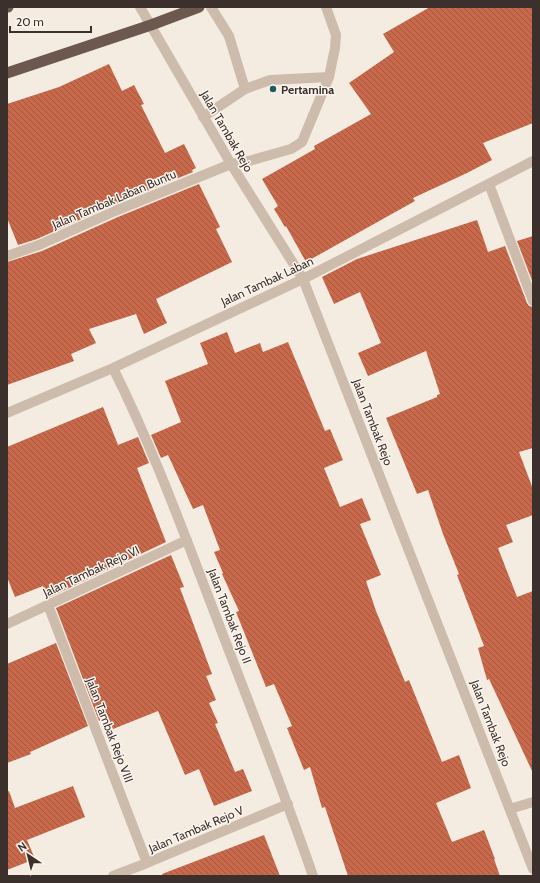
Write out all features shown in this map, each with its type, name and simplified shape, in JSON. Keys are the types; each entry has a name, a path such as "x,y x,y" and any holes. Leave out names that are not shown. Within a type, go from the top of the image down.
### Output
{"highway":[{"path":"7,73 151,25 199,7"}],"street":[{"name":"Jalan Tambak Rejo","path":"140,7 230,164 303,279 533,869"},
{"path":"210,7 229,36 245,89"},
{"name":"Jalan Tambak Laban Buntu","path":"7,256 39,245 115,211 230,164 249,162 291,149 302,142 329,77 336,48 336,35 326,7"},
{"path":"203,117 245,89 270,80 329,77"},
{"name":"Jalan Tambak Laban","path":"7,413 113,368 303,279 533,161"},
{"path":"489,184 533,301"},
{"name":"Jalan Tambak Rejo II","path":"113,368 146,440 187,540 288,804 313,876"},
{"name":"Jalan Tambak Rejo VI","path":"7,624 187,540"},
{"name":"Jalan Tambak Rejo VIII","path":"48,605 148,864"},
{"path":"510,809 533,802"},
{"name":"Jalan Tambak Rejo V","path":"113,876 148,864 288,804"}],"building":[{"path":"430,7 533,7 533,123 483,143 492,160 413,198 415,201 306,262 286,226 285,227 274,209 278,206 262,179 315,149 314,146 371,114 349,83 394,52 383,34"},
{"path":"109,64 122,91 134,85 144,104 141,105 165,153 184,144 196,168 192,170 193,172 113,205 37,239 18,245 7,218 7,104 59,87"},
{"path":"199,184 220,227 216,229 232,262 156,299 167,323 144,334 136,314 89,329 96,343 71,354 74,361 7,385 7,262 42,251 118,217"},
{"path":"477,220 488,252 505,246 527,303 529,306 533,307 533,448 519,452 533,489 533,515 506,525 513,542 498,548 517,597 533,591 533,773 489,679 487,680 478,648 484,646 457,575 459,574 428,490 417,494 386,418 437,397 437,395 440,394 426,351 368,376 358,353 381,343 360,292 334,304 322,277 357,259"},
{"path":"533,236 533,283 517,241"},
{"path":"227,332 235,353 260,343 263,352 288,342 325,431 330,429 343,460 324,468 340,507 362,498 371,520 360,524 381,575 366,581 376,611 405,682 409,680 442,762 459,755 471,788 436,803 452,842 484,830 500,876 348,876 325,807 322,808 310,767 304,770 287,728 292,726 274,684 266,687 236,612 239,611 222,574 223,573 214,552 220,550 203,505 193,509 168,455 161,458 151,435 181,422 165,381 208,364 200,343"},
{"path":"103,407 118,445 138,437 149,463 137,468 166,542 48,598 43,586 15,597 7,577 7,447"},
{"path":"171,555 184,587 180,588 212,674 206,676 216,700 209,703 218,723 215,724 235,772 243,769 252,791 214,806 199,769 185,775 158,711 113,729 108,717 99,721 56,608"},
{"path":"56,643 88,726 30,752 31,754 7,763 7,664"},
{"path":"73,786 85,817 27,840 35,859 7,870 7,792 9,791 15,808"},
{"path":"264,835 280,876 163,876 162,874"}],"place":[{"name":"Pertamina","path":"273,89"}]}
